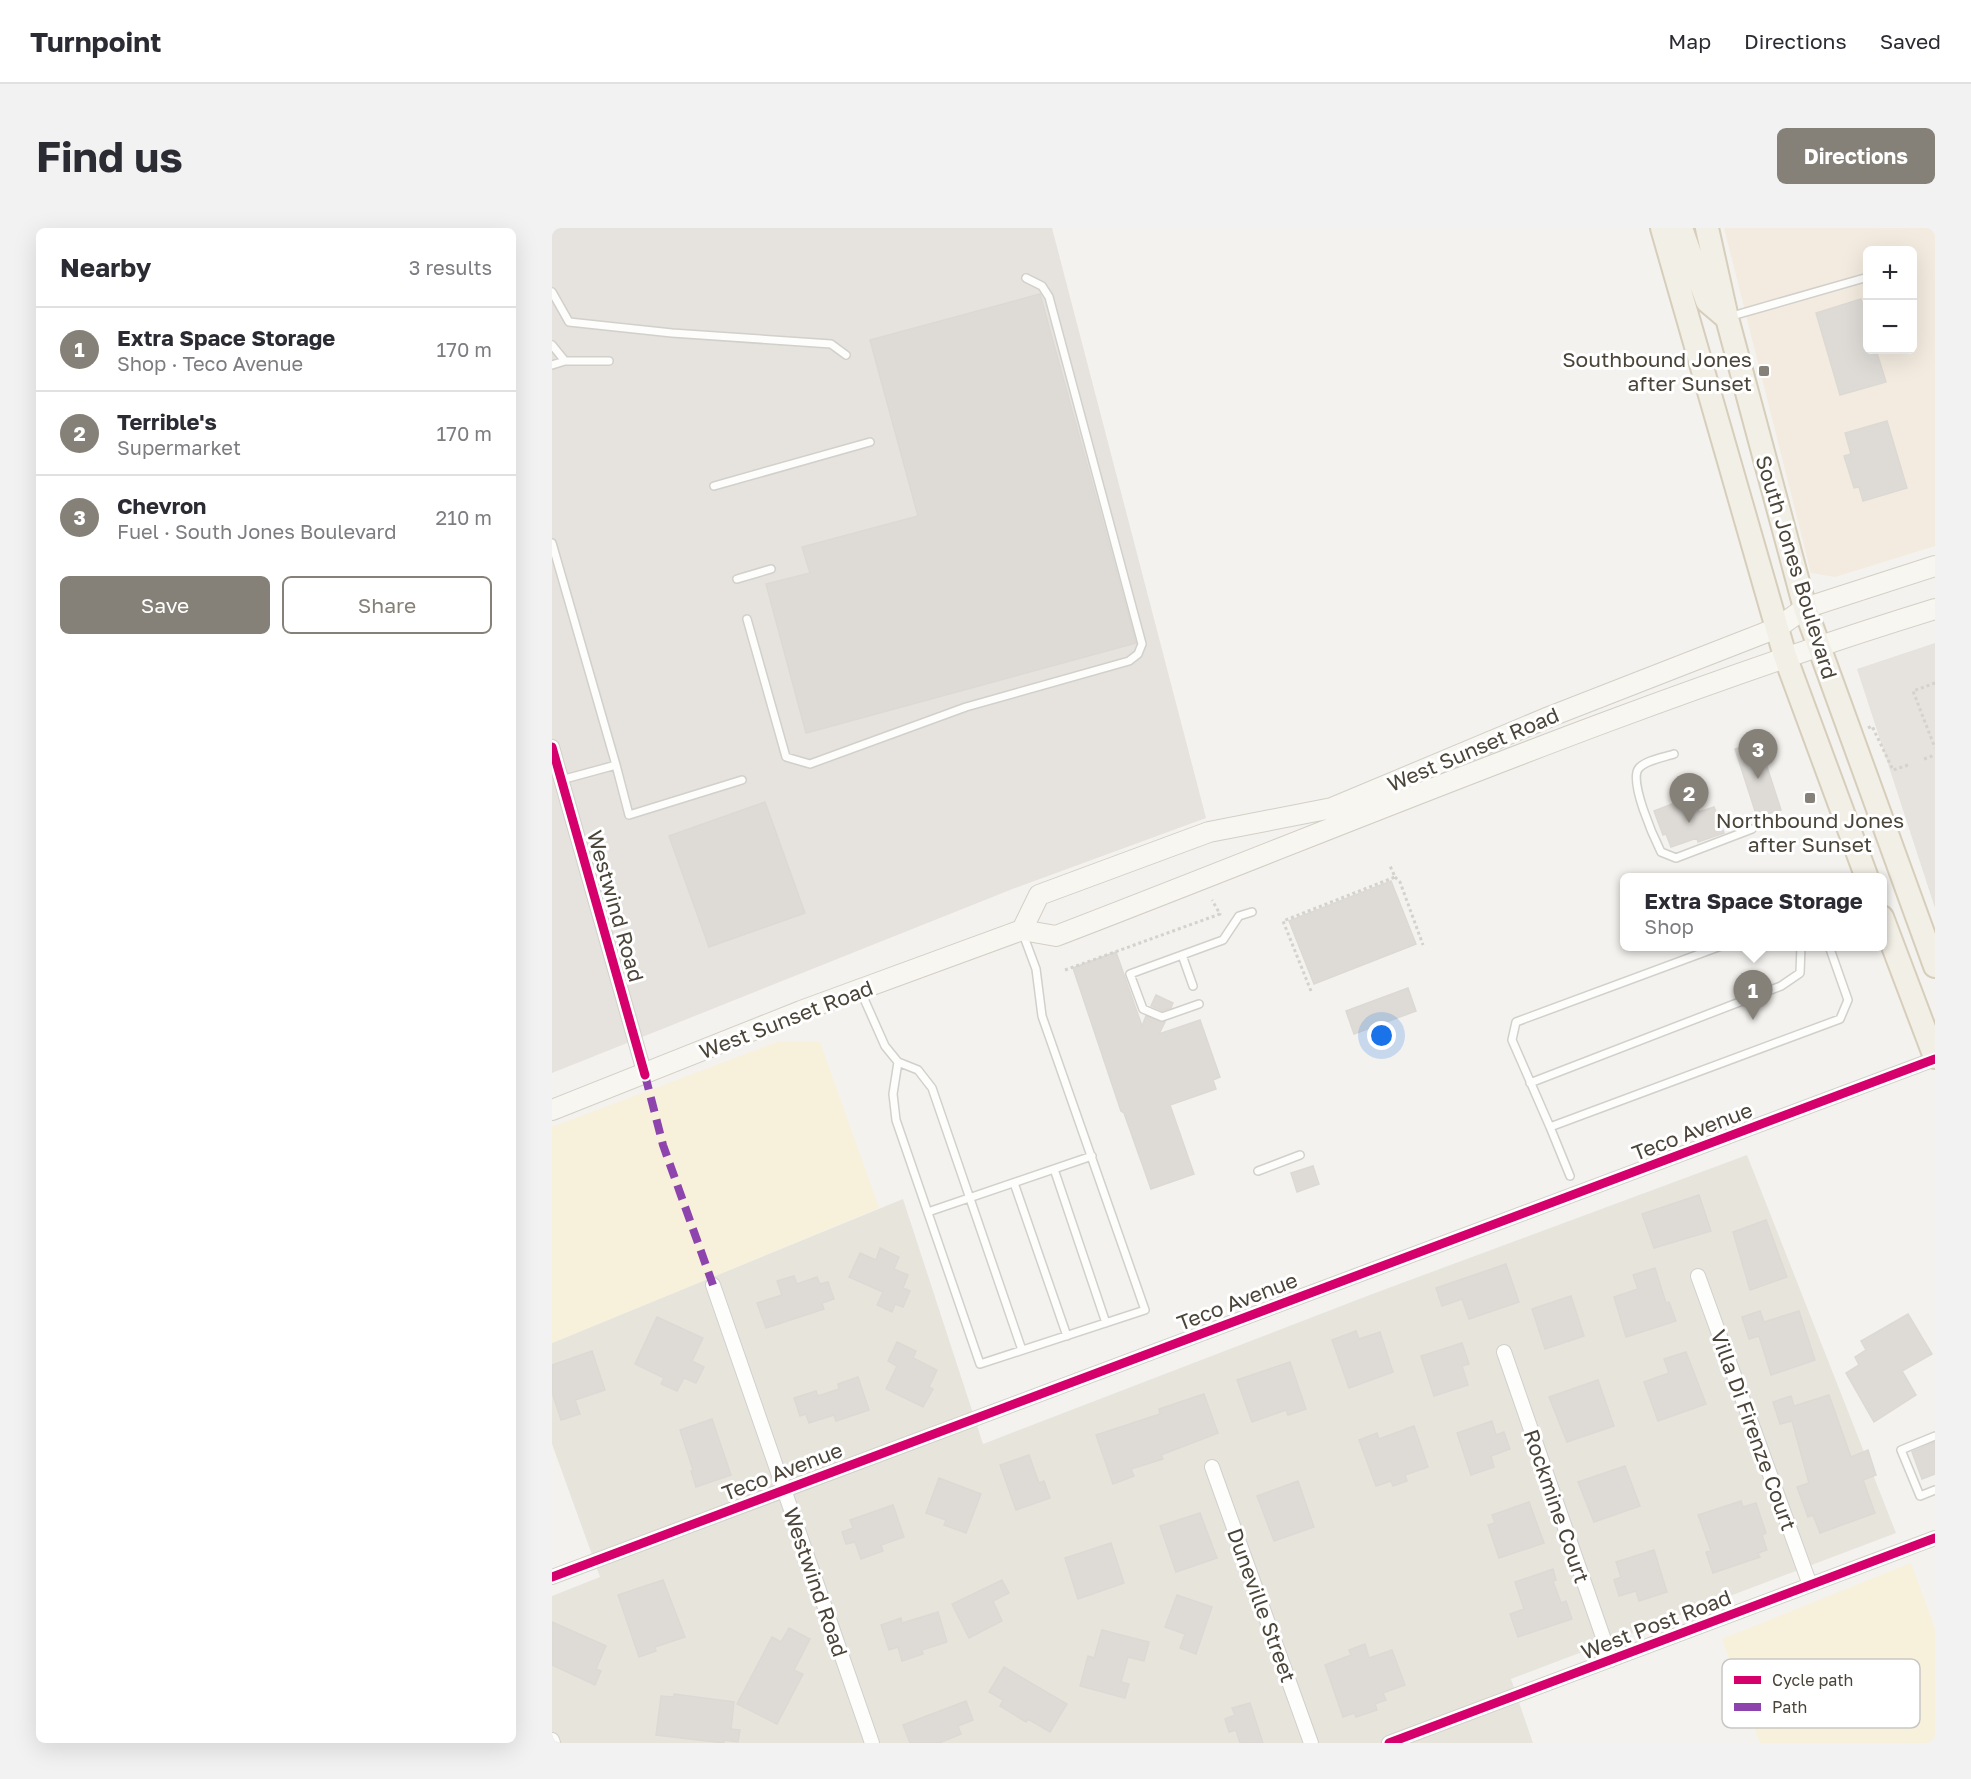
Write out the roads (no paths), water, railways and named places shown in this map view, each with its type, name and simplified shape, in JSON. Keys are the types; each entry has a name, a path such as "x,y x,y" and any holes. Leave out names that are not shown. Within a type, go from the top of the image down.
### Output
{"main road":[{"name":"South Jones Boulevard","path":"1662,228 1785,656 1865,873"},
{"path":"1679,228 1707,301 1727,318"},
{"name":"South Jones Boulevard","path":"1707,228 1727,318 1805,609 1935,966"},
{"name":"West Sunset Road","path":"1022,930 1040,895 1209,832 1332,808 1549,717 1777,628 1805,609 1935,566"},
{"name":"West Sunset Road","path":"552,1110 860,989 1022,930 1056,936 1390,805 1785,656 1935,609"},
{"path":"1887,930 1935,1058"}],"street":[{"name":"Westwind Road","path":"552,747 645,1075"},
{"name":"Teco Avenue","path":"552,1577 1935,1058"},
{"name":"Villa Di Firenze Court","path":"1698,1276 1810,1585"},
{"name":"Westwind Road","path":"713,1285 872,1743"},
{"name":"Rockmine Court","path":"1504,1352 1611,1660"},
{"name":"Duneville Street","path":"1212,1467 1311,1743"},
{"name":"West Post Road","path":"1389,1743 1425,1737 1611,1660 1935,1538"}],"lane":[{"path":"747,619 786,757 810,764 966,707 1129,661 1138,654 1142,644 1049,297 1042,286 1026,278"},
{"path":"1727,318 1863,278"},
{"path":"552,292 569,322 672,333 831,344 846,355"},
{"path":"552,345 565,361"},
{"path":"552,365 565,361 609,361"},
{"path":"714,486 870,441"},
{"path":"552,543 629,815 742,780"},
{"path":"737,579 771,569"},
{"path":"1674,754 1640,766 1636,772 1640,797 1661,852 1676,858 1752,829"},
{"path":"561,780 616,765"},
{"path":"1199,1004 1162,1017 1143,1009 1130,974 1223,940 1239,916 1252,912"},
{"path":"898,1062 893,1094 896,1120 980,1364 1145,1310 1042,1016 1036,969 1022,930"},
{"path":"1570,1176 1512,1040 1516,1022 1708,951"},
{"path":"1530,1083 1781,986 1800,974 1801,951"},
{"path":"1550,1127 1840,1019 1848,1000 1831,951"},
{"path":"1182,955 1193,986"},
{"path":"860,989 885,1046 898,1062 918,1070 932,1088 1022,1350"},
{"path":"1258,1171 1300,1155"},
{"path":"928,1212 1092,1156"},
{"path":"1054,1169 1106,1323"},
{"path":"1014,1182 1067,1336"},
{"path":"1935,1436 1901,1450 1920,1496 1935,1490"}],"place":[{"name":"Southbound Jones after Sunset","path":"1764,371"},
{"name":"Chevron","path":"1758,779"},
{"name":"Northbound Jones after Sunset","path":"1810,798"},
{"name":"Terrible's","path":"1689,823"},
{"name":"Extra Space Storage","path":"1753,1020"}]}
